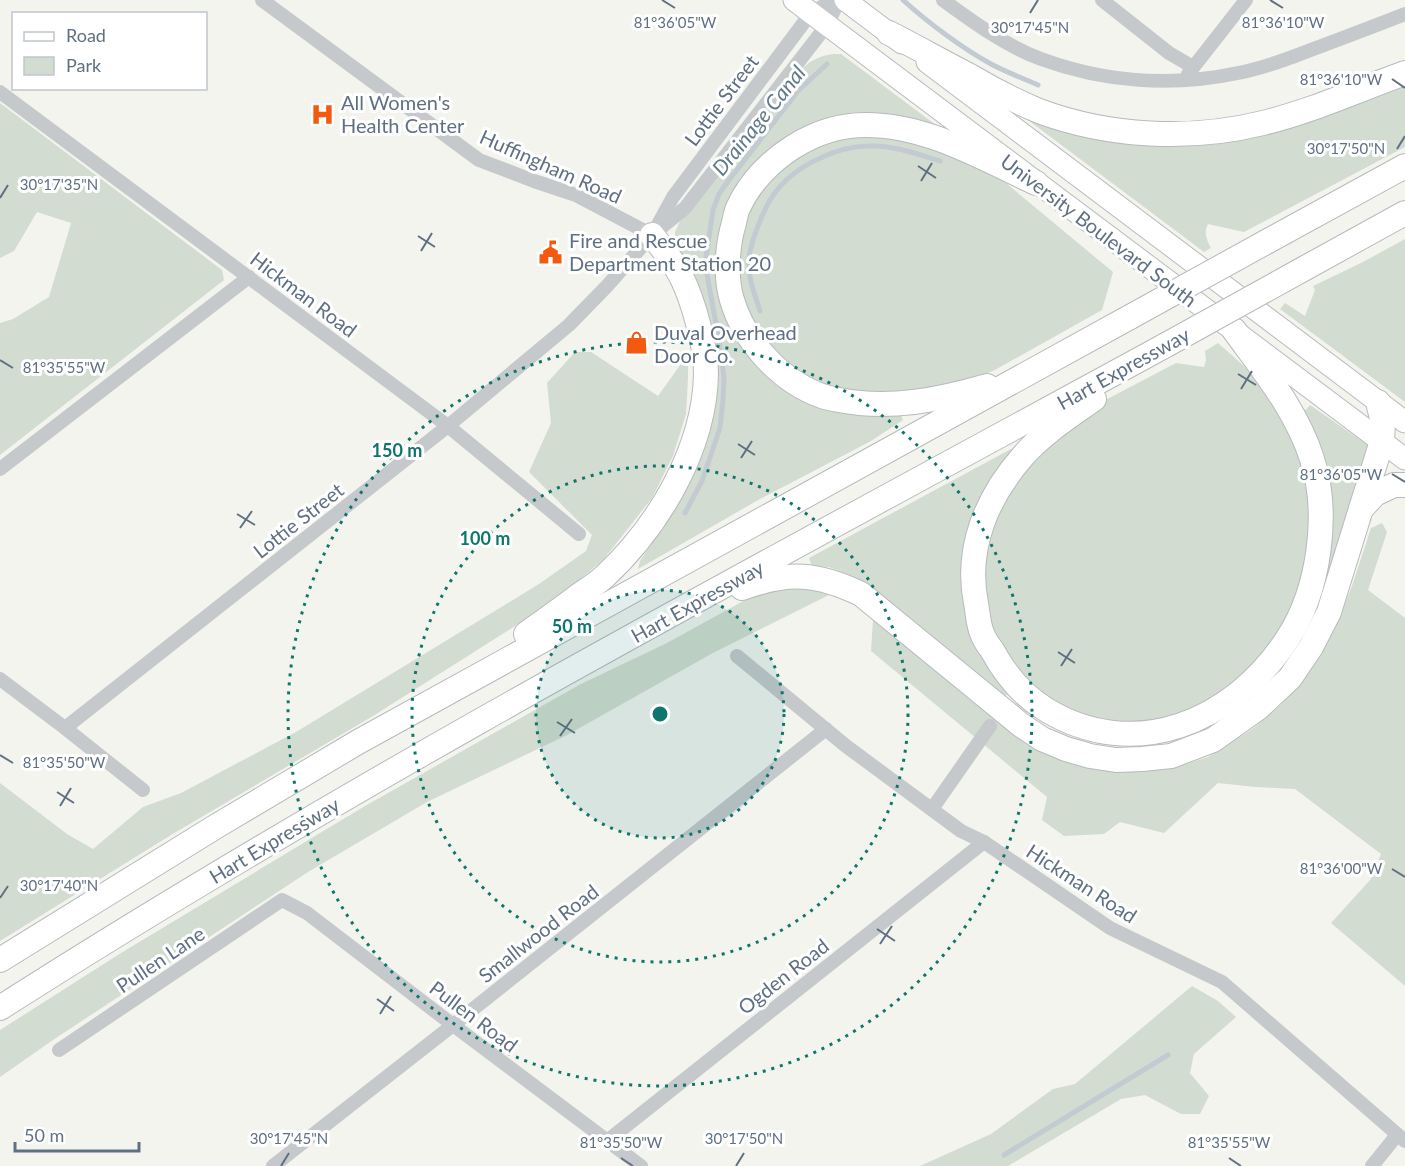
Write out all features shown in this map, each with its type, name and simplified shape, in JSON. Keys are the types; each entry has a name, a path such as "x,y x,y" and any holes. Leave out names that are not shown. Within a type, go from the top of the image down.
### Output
{"highway":[{"path":"889,33 1007,97 1038,110 1070,121 1154,134 1197,133 1264,123 1301,112 1405,73"},
{"path":"1032,372 965,392 923,401 858,404 822,396 792,381 768,361 746,332 732,299 728,269 729,238 738,206 755,181 777,158 806,139 837,128 866,125 899,128 930,135 1036,183"},
{"name":"Hart Expressway","path":"0,960 358,742 1405,166"},
{"name":"Hart Expressway","path":"0,1008 245,857 363,788 652,626 1405,213"},
{"path":"434,700 603,578 653,521 686,463 697,430 703,401 706,373 703,346 697,320 681,278 668,255 652,235"},
{"path":"1166,345 1051,430 1024,455 997,490 979,529 973,564 974,595 981,633 1003,670 1030,700 1062,719 1094,730 1124,734 1149,733 1179,726 1210,713 1239,693 1266,667 1288,638 1305,604 1316,569 1320,530 1319,491 1312,460 1301,430 1279,392 1234,330"},
{"path":"652,626 745,587 768,580 795,576 818,578 840,584 861,594 1021,725 1042,739 1074,752 1116,760 1171,756 1214,740 1258,708 1290,678 1311,647 1329,612 1382,441 1383,423 1378,402"},
{"path":"1361,509 1376,494 1394,485 1405,485"}],"main road":[{"name":"University Boulevard South","path":"794,0 1405,459"},
{"name":"University Boulevard South","path":"845,0 1405,422"}],"street":[{"name":"Huffingham Road","path":"262,0 479,160 576,195 652,235"},
{"name":"Lottie Street","path":"652,235 673,197 834,0"},
{"name":"Lottie Street","path":"65,728 448,426 569,325 652,235 685,208 819,19 838,0"},
{"path":"1102,0 1169,53 1193,67"},
{"path":"1184,81 1246,0"},
{"path":"949,2 994,34 1040,58 1074,69 1112,77 1155,82 1184,81 1239,73 1280,62 1405,14"},
{"name":"Hickman Road","path":"0,92 448,426 579,534"},
{"path":"0,469 249,277"},
{"name":"Hickman Road","path":"737,656 846,746 961,831 984,842 1110,928 1222,982 1401,1138"},
{"path":"0,680 65,728 142,790"},
{"path":"932,809 990,726"},
{"name":"Smallwood Road","path":"273,1166 826,729"},
{"name":"Ogden Road","path":"607,1141 984,842"},
{"name":"Pullen Road","path":"282,900 306,913 641,1166"},
{"name":"Pullen Lane","path":"59,1050 282,900"},
{"path":"1372,1166 1401,1138"}],"green space":[{"path":"833,54 841,54 940,128 897,120 780,145 720,261 773,378 900,413 903,420 871,441 760,499 638,569 640,561 674,508 707,330 675,240 675,232 680,221 793,77 811,62"},
{"path":"1405,79 1405,147 1244,232 1208,224 1206,233 1211,248 1204,252 1020,114 1173,140"},
{"path":"0,103 222,270 224,280 0,455 0,323 13,319 49,297 71,223 37,212 14,251 0,258"},
{"path":"848,134 924,142 1001,179 1113,272 1102,310 993,371 899,398 837,393 780,363 744,309 736,255 750,204 790,158"},
{"path":"1405,239 1405,402 1280,309 1285,303 1305,316 1315,290 1313,286"},
{"path":"1218,343 1253,374 1271,395 1308,475 1313,541 1292,615 1252,671 1200,709 1144,726 1085,719 1035,692 993,641 982,586 988,527 1024,465 1094,406 1176,363 1204,367 1205,351"},
{"path":"575,352 591,352 658,396 688,354 686,414 673,456 652,498 604,559 553,602 373,716 171,835 0,941 0,783 67,834 93,849 143,807 181,793 296,732 539,584 586,551 592,535 529,472 551,423 547,383"},
{"path":"1298,405 1306,410 1310,405 1372,448 1333,576 1323,573"},
{"path":"1011,449 1016,454 967,550 1011,691 1001,700 875,593 852,576 829,567 812,566 809,558"},
{"path":"1382,523 1387,532 1368,590 1405,618 1405,986 1331,923 1371,879 1381,854 1295,789 1218,783 1164,833 1120,822 1104,834 1064,836 1042,820 1047,797 871,651 873,620 1000,723 1061,759 1097,770 1170,769 1208,757 1252,729 1281,705 1310,671 1333,633 1352,586 1371,528"},
{"path":"785,586 814,587 831,594 711,654 567,735 427,802 308,872 0,1077 0,1030 121,953 365,806 579,685 667,643 756,594"},
{"path":"1192,986 1218,1001 1236,1017 1194,1054 1190,1073 1209,1096 1200,1114 1181,1114 1145,1095 1121,1099 1008,1166 920,1166 991,1134 1053,1089 1075,1084"}],"waterway":[{"name":"Drainage Canal","path":"903,0 968,50 997,67 1038,85"},
{"name":"Drainage Canal","path":"685,513 702,481 720,428 723,400 724,378 719,340 705,264 713,210 726,184 798,91 827,64"},
{"path":"760,311 750,278 750,251 767,205 782,184 792,175 829,154 856,147 887,147 940,161"},
{"path":"1004,1155 1168,1055"}],"place":[{"name":"All Women's Health Center","path":"323,114"},
{"name":"Fire and Rescue Department Station 20","path":"551,252"},
{"name":"Duval Overhead Door Co.","path":"636,343"}]}
